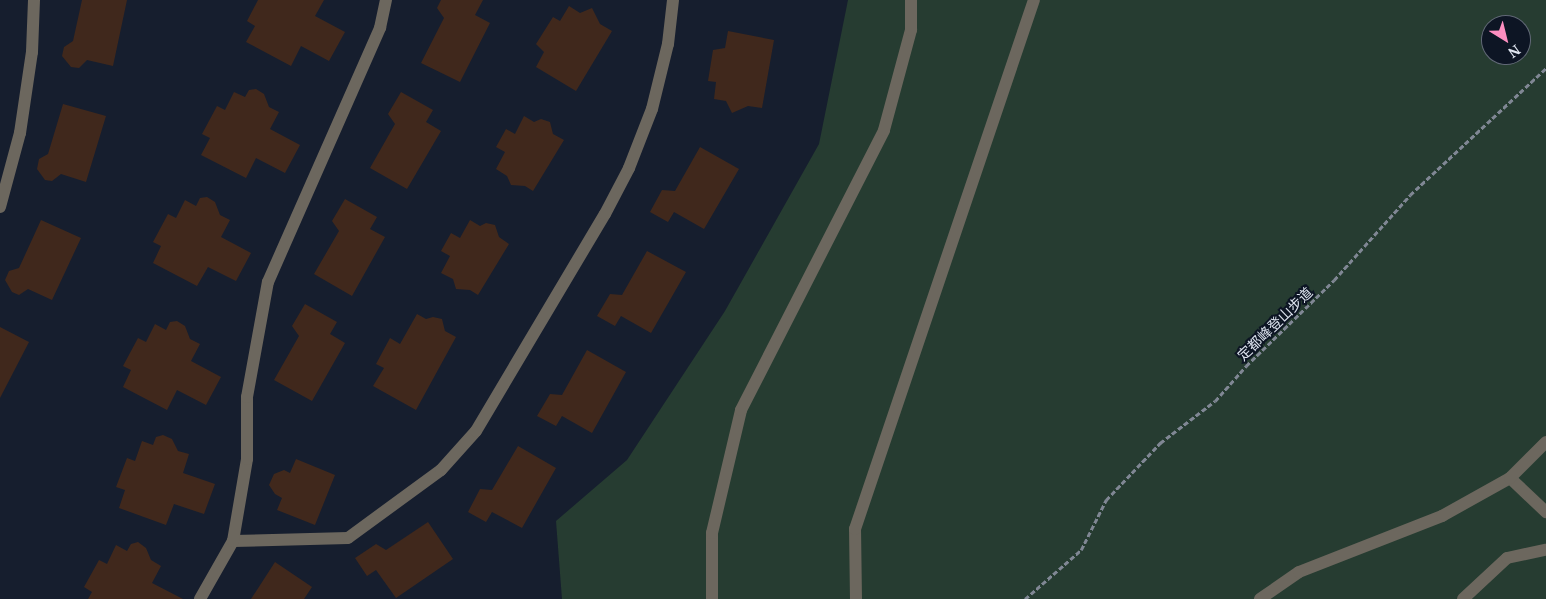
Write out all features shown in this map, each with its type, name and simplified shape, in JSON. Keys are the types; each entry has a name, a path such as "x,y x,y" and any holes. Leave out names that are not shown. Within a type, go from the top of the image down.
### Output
{"street":[{"path":"0,207 20,133 32,52 34,0"},
{"path":"200,599 233,541 247,459 247,397 268,282 380,28 386,0"},
{"path":"233,541 348,538 441,470 476,431 605,214 629,168 652,109 668,44 673,0"},
{"path":"712,599 712,533 741,410 884,130 911,30 911,0"},
{"path":"856,599 855,529 1034,0"},
{"path":"1260,599 1299,572 1442,516 1510,478 1546,442"},
{"path":"1510,478 1546,512"},
{"path":"1463,599 1507,558 1546,550"}],"path":[{"name":"定都峰登山步道","path":"1026,599 1081,550 1106,500 1160,443 1215,401 1246,366 1334,280 1410,196 1546,68"}],"green space":[{"path":"848,0 1546,0 1546,599 562,599 556,521 627,460 725,311 819,144"}],"building":[{"path":"82,0 127,0 113,66 87,60 79,68 71,67 62,56 64,47 73,41"},
{"path":"258,0 324,0 315,16 345,32 329,61 301,46 291,66 246,42 255,26 247,21"},
{"path":"441,0 483,0 475,15 490,23 460,82 421,63 444,18 437,8"},
{"path":"569,6 580,13 592,8 600,24 612,31 576,91 536,67 544,52 536,44 553,17 560,21"},
{"path":"728,31 774,40 762,108 748,106 732,113 726,101 714,99 716,82 708,81 713,50 725,48"},
{"path":"256,89 264,94 269,107 279,112 270,129 300,145 285,173 256,158 246,178 201,155 210,138 202,134 217,106 225,110 234,92 245,97 249,90"},
{"path":"401,92 433,110 426,122 441,131 407,189 370,168 395,124 388,114"},
{"path":"63,104 106,116 86,182 61,174 52,181 45,180 37,169 39,159 48,154"},
{"path":"524,116 534,122 541,119 550,122 553,134 564,140 533,191 525,186 511,185 507,176 496,169 505,152 496,147 506,129 515,134"},
{"path":"700,147 739,169 704,229 674,212 668,222 650,212 662,190 675,191"},
{"path":"207,197 215,202 220,215 230,220 221,237 251,253 236,281 208,267 197,286 153,263 161,246 153,242 168,214 176,218 185,200 196,206 200,198"},
{"path":"345,199 377,217 370,229 385,237 352,296 314,274 339,231 332,221"},
{"path":"41,220 81,238 52,300 28,289 19,295 12,292 5,280 9,271 19,268"},
{"path":"470,220 480,226 486,223 495,225 499,237 509,244 478,295 470,290 456,289 453,279 441,273 450,256 441,251 451,233 460,238"},
{"path":"647,251 686,272 651,333 621,316 615,326 597,316 610,294 622,295"},
{"path":"305,304 337,322 330,334 345,343 312,401 274,380 299,336 292,326"},
{"path":"417,314 426,319 433,317 442,319 445,331 456,337 416,410 373,386 384,368 376,364 390,338 400,344"},
{"path":"177,321 185,326 190,339 200,344 191,361 221,377 206,405 177,390 167,410 123,387 131,370 123,366 138,338 146,342 155,324 166,330 170,322"},
{"path":"0,327 29,342 0,398"},
{"path":"587,350 626,372 592,433 562,416 556,426 537,416 550,394 562,395"},
{"path":"163,435 172,439 178,451 189,454 183,473 215,484 204,514 174,504 166,525 119,508 125,490 116,487 127,458 135,461 142,441 153,445 156,437"},
{"path":"518,446 556,468 522,528 492,512 486,522 468,512 480,489 492,490"},
{"path":"296,459 335,475 315,525 277,510 282,498 275,494 269,485 274,474 284,470 290,473"},
{"path":"428,522 453,559 396,598 376,570 367,576 355,558 376,544 386,550"},
{"path":"138,542 146,548 151,560 161,566 152,583 183,599 88,599 92,592 84,587 99,560 107,564 116,545 127,551 131,544"},
{"path":"275,562 312,587 304,599 251,599"}]}
